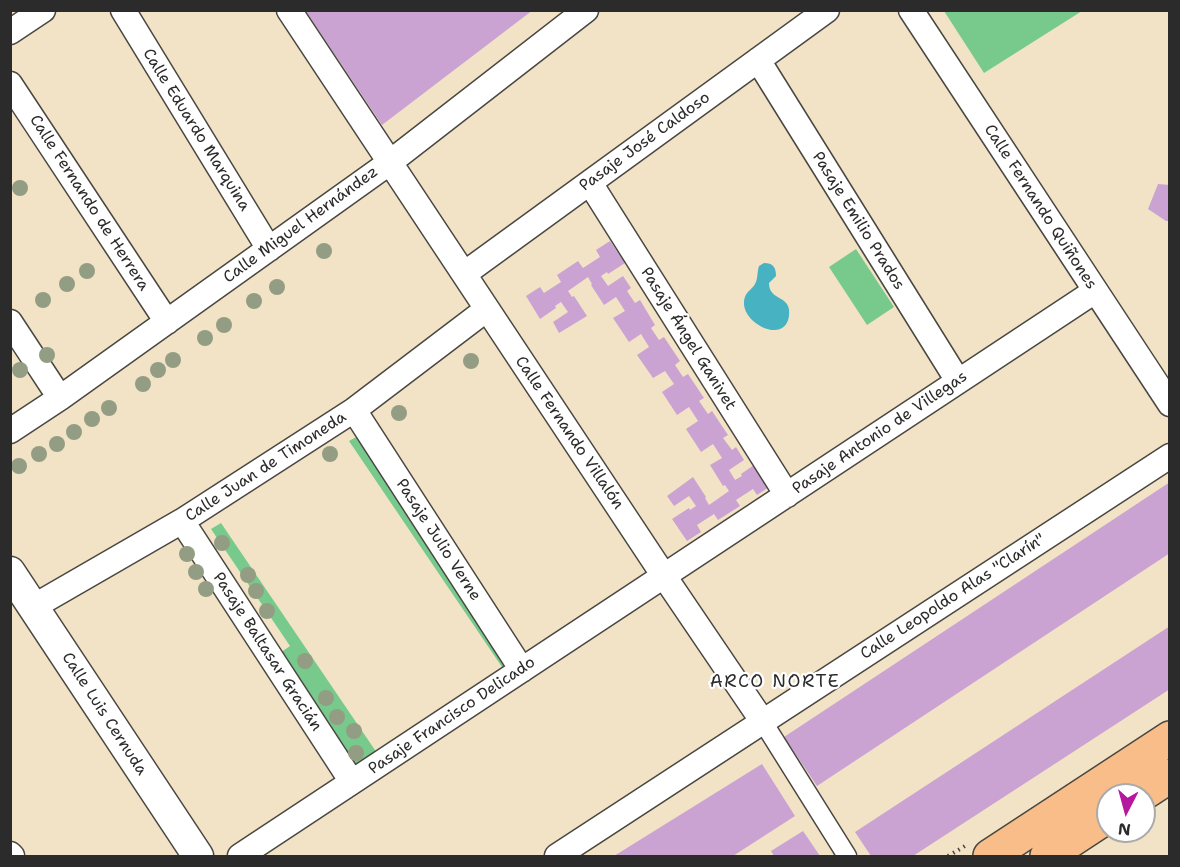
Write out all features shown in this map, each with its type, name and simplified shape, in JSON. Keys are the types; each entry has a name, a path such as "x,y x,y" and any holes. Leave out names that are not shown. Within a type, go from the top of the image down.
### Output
{"main road":[{"path":"990,856 1170,738"},
{"path":"1156,785 1170,776"},
{"path":"1047,856 1096,824"}],"street":[{"path":"10,32 43,10"},
{"name":"Calle Eduardo Marquina","path":"123,10 269,249"},
{"name":"Calle Fernando Villalón","path":"289,10 763,722 847,856"},
{"name":"Calle Miguel Hernández","path":"10,431 60,398 389,163 586,10"},
{"name":"Pasaje José Caldoso","path":"464,274 827,10"},
{"name":"Calle Fernando Quiñones","path":"911,10 1170,404"},
{"name":"Pasaje Emilio Prados","path":"758,60 958,381"},
{"name":"Calle Fernando de Herrera","path":"10,84 167,322"},
{"name":"Pasaje Ángel Ganivet","path":"590,183 787,495"},
{"name":"Pasaje Antonio de Villegas","path":"664,576 1095,291"},
{"name":"Calle Juan de Timoneda","path":"33,607 182,521 354,410 487,309"},
{"path":"10,322 60,398"},
{"name":"Pasaje Julio Verne","path":"354,410 522,670"},
{"name":"Calle Leopoldo Alas \"Clarín\"","path":"556,856 1170,456"},
{"name":"Pasaje Baltasar Gracián","path":"182,521 352,783"},
{"name":"Calle Luis Cernuda","path":"10,572 198,856"},
{"name":"Pasaje Francisco Delicado","path":"240,856 664,576"}],"green space":[{"path":"944,11 1082,11 984,73"},
{"path":"856,249 894,307 867,325 829,267"},
{"path":"374,427 520,662 504,670 349,441"},
{"path":"221,523 379,756 356,771 277,655 290,646 211,529"}],"water":[{"path":"764,263 772,265 775,270 776,276 769,283 770,289 787,304 789,309 786,324 780,329 773,330 758,324 746,312 744,304 746,295 756,282 759,266"}],"building":[{"path":"305,10 533,10 382,125"},
{"path":"1158,184 1170,185 1170,221 1166,221 1148,209"},
{"path":"610,241 625,263 601,276 608,286 623,276 631,288 627,291 635,303 640,300 655,325 651,328 659,340 664,337 680,361 675,365 683,377 688,374 704,398 699,401 708,414 712,411 728,435 723,438 732,450 736,447 744,460 729,470 735,480 757,463 772,485 757,495 753,489 736,500 740,506 718,520 714,514 697,525 701,532 687,541 672,519 696,506 689,496 674,506 667,496 693,477 709,505 729,491 725,485 723,486 710,465 722,458 713,444 701,452 686,429 698,421 689,407 677,415 662,392 674,384 665,371 653,378 637,355 649,347 641,334 629,342 613,318 625,311 616,297 604,305 588,277 568,291 587,316 559,333 553,322 568,312 561,302 540,319 526,296 540,287 544,293 561,282 557,275 578,261 583,268 600,257 596,250"},
{"path":"1170,482 1170,553 817,786 784,737"},
{"path":"1170,626 1170,689 913,856 871,856 855,832"},
{"path":"762,764 795,816 733,856 614,856"},
{"path":"803,831 820,856 774,856 771,851"}],"district":[{"name":"ARCO NORTE","path":"775,682"}]}
